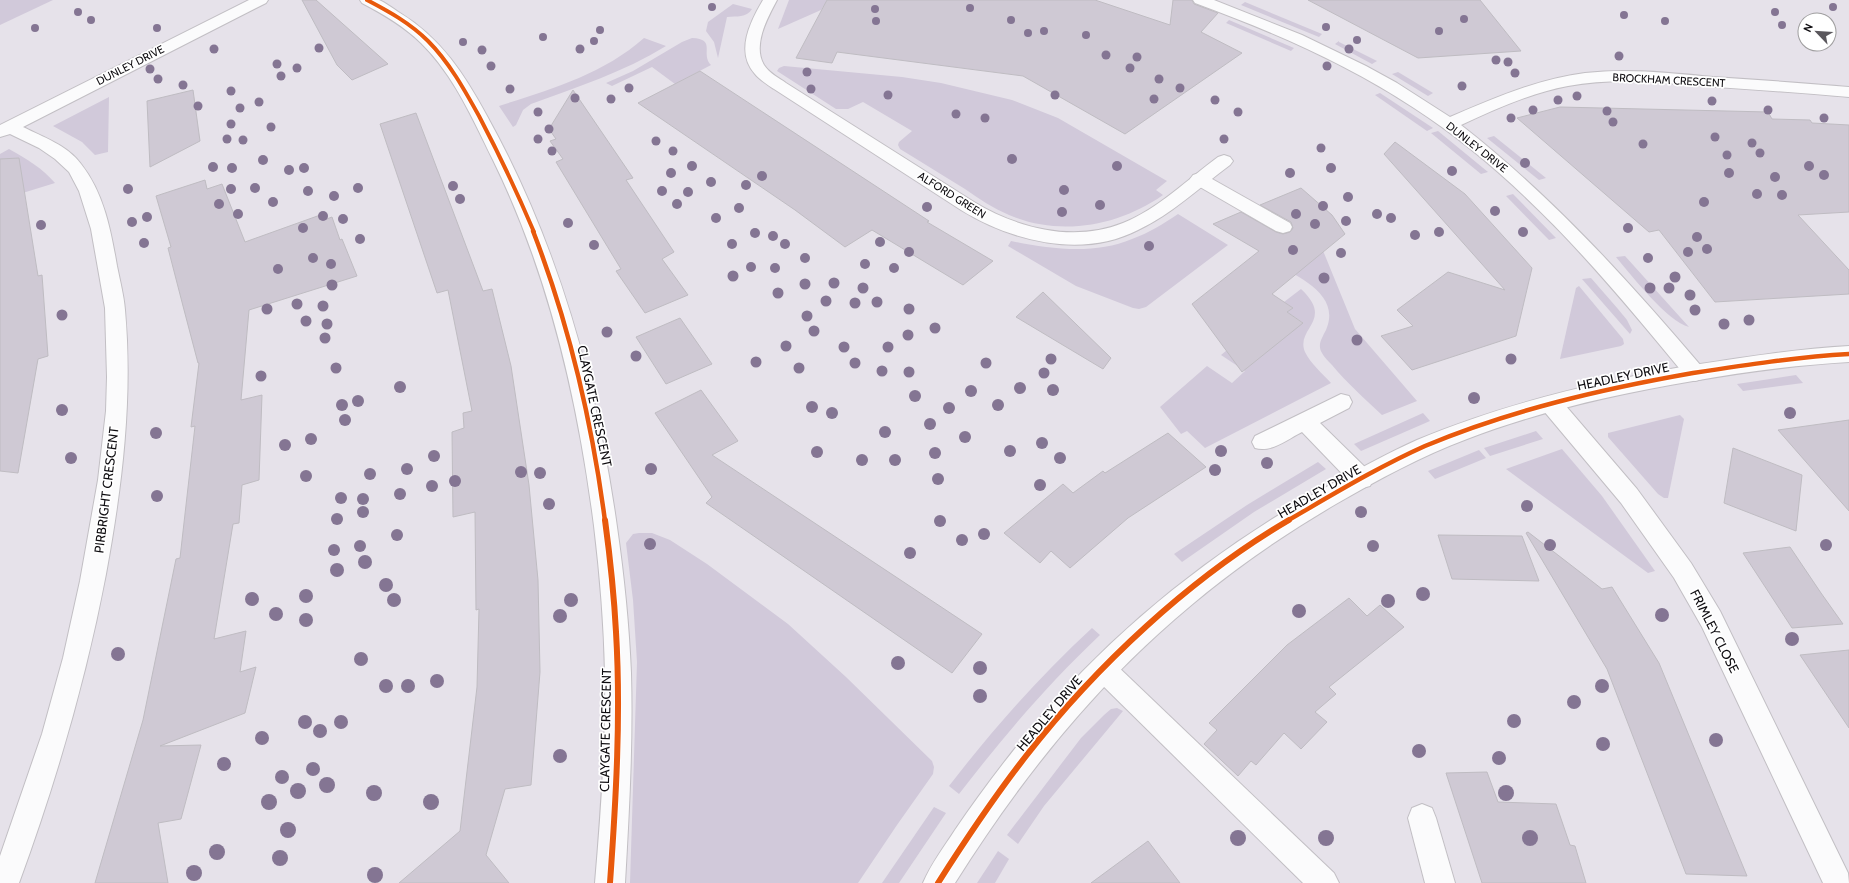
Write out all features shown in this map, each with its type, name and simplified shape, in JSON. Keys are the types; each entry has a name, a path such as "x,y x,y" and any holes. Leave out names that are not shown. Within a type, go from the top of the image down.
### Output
{"street":[{"name":"DUNLEY DRIVE","path":"5,130 260,0"},
{"name":"CLAYGATE CRESCENT","path":"367,0 399,18 427,39 453,73 470,99 508,171 530,222 550,275 569,337 589,420 598,473 605,522 617,640 619,708 610,883"},
{"name":"ALFORD GREEN","path":"770,0 756,30 753,46 755,63 760,71 780,86 998,223 1026,232 1050,236 1098,236 1130,227 1146,218 1224,161"},
{"name":"DUNLEY DRIVE","path":"1200,0 1263,23 1326,52 1393,89 1448,124 1503,168 1556,215 1639,307 1695,373"},
{"name":"BROCKHAM CRESCENT","path":"1448,124 1532,90 1587,78 1674,78 1849,92"},
{"name":"PIRBRIGHT CRESCENT","path":"4,883 25,830 52,747 70,682 85,619 99,548 109,483 115,423 117,374 115,307 99,222 92,199 82,178 58,152 5,130"},
{"path":"1199,179 1282,227"},
{"name":"HEADLEY DRIVE","path":"938,883 976,824 1007,781 1061,715 1103,669 1175,603 1228,561 1281,525 1362,479 1424,448 1496,420 1620,386 1797,358 1849,354"},
{"path":"1263,442 1341,402"},
{"name":"FRIMLEY CLOSE","path":"1551,404 1624,489 1672,555 1693,588 1711,619 1838,883"},
{"path":"1305,421 1362,479"},
{"path":"1103,669 1324,883"},
{"path":"1422,818 1440,883"}],"shaded area":[{"path":"0,0 53,0 0,25"},
{"path":"789,0 827,1 821,10 778,29"},
{"path":"1245,2 1322,34 1319,37 1241,5"},
{"path":"733,4 752,9 744,15 727,17 718,58 714,42 706,31 708,22"},
{"path":"1229,20 1294,48 1291,51 1226,23"},
{"path":"644,38 666,46 634,64 531,104 523,110 516,125 513,127 499,106 575,80 611,62"},
{"path":"692,38 704,41 707,48 708,61 711,65 675,84 652,67 612,86 606,83 633,71 682,42"},
{"path":"1339,41 1377,61 1372,64 1335,44"},
{"path":"784,66 902,77 941,83 1012,100 1058,118 1167,181 1156,190 1163,195 1146,206 1128,214 1108,221 1089,225 1069,227 1048,226 1028,222 1009,215 981,200 900,149 898,145 899,142 912,131 863,102 848,109 836,109 777,71 779,68"},
{"path":"1398,72 1433,93 1428,96 1392,74"},
{"path":"1380,93 1433,128 1427,131 1375,95"},
{"path":"109,97 108,152 95,155 82,142 53,126"},
{"path":"1438,131 1488,172 1481,174 1431,133"},
{"path":"1494,136 1546,178 1539,180 1487,138"},
{"path":"9,149 34,164 55,183 0,200 0,154"},
{"path":"1513,194 1556,238 1549,240 1506,196"},
{"path":"1178,214 1228,245 1146,307 1139,309 1076,286 1008,246 1011,241 1056,248 1087,249 1103,247 1138,237"},
{"path":"1304,216 1315,231 1355,329 1417,401 1382,415 1350,385 1326,359 1321,350 1320,344 1326,330 1329,317 1328,306 1322,296 1303,279 1269,260 1277,238"},
{"path":"1625,256 1689,327 1680,323 1650,297 1616,257"},
{"path":"1591,278 1627,320 1632,330 1630,334 1582,279"},
{"path":"1579,286 1623,339 1624,344 1621,346 1560,359 1576,288"},
{"path":"1301,289 1311,300 1315,309 1315,317 1303,344 1305,352 1313,364 1331,383 1205,448 1187,431 1181,434 1160,407 1207,366 1232,383 1245,371 1221,355 1266,318 1290,333 1302,322 1287,312 1293,308 1284,302"},
{"path":"1796,375 1803,383 1743,391 1737,384"},
{"path":"1423,413 1430,421 1361,451 1354,444"},
{"path":"1680,415 1684,419 1668,498 1664,498 1658,494 1608,437 1608,433"},
{"path":"1536,431 1543,439 1490,456 1484,448"},
{"path":"1562,449 1602,496 1655,571 1648,573 1506,469"},
{"path":"1479,450 1486,458 1435,479 1428,471"},
{"path":"1318,462 1326,469 1254,512 1182,562 1174,554 1247,505"},
{"path":"652,533 670,540 707,564 788,624 846,677 932,761 934,767 933,774 858,883 630,883 637,662 633,600 626,543 633,534"},
{"path":"1092,628 1100,635 1062,672 1026,712 959,794 949,786 982,744 1017,704 1053,665"},
{"path":"1117,708 1123,711 1044,806 1018,844 1007,835 1081,738 1111,709"},
{"path":"934,807 946,813 899,883 882,883"},
{"path":"998,851 1009,859 995,883 977,883"}],"building":[{"path":"302,0 316,0 388,64 352,80 337,65"},
{"path":"827,0 1095,0 1170,25 1173,0 1192,0 1194,4 1218,13 1201,32 1242,53 1125,134 1023,76 837,52 832,63 796,58"},
{"path":"1308,0 1480,0 1521,51 1418,58"},
{"path":"700,71 929,221 927,222 993,261 963,285 872,230 845,247 795,210 638,103"},
{"path":"193,90 200,141 150,167 147,101"},
{"path":"573,90 633,178 626,180 674,252 662,259 688,295 645,313 616,271 621,269 556,162 563,159 550,141 556,139 549,129"},
{"path":"1560,107 1768,112 1772,119 1810,120 1812,123 1849,125 1849,212 1798,215 1849,270 1849,294 1715,302 1659,230 1649,232 1517,118"},
{"path":"416,113 483,291 492,289 511,366 529,485 538,580 540,672 531,785 505,789 486,855 509,883 399,883 460,831 477,687 479,609 476,610 475,512 453,517 452,432 464,428 463,413 472,411 448,290 437,293 380,124"},
{"path":"1395,142 1465,194 1532,268 1516,336 1412,370 1381,336 1413,326 1397,310 1448,272 1505,290 1384,154"},
{"path":"19,158 38,276 42,275 48,356 38,359 18,473 0,471 0,159"},
{"path":"205,180 207,189 222,184 245,242 323,214 324,220 332,217 340,240 342,239 357,276 249,310 241,400 262,395 259,480 242,485 239,523 233,524 214,639 246,631 240,672 256,667 245,713 160,746 201,745 181,819 158,823 168,883 95,883 143,720 176,559 180,558 195,426 191,427 199,363 168,248 171,247 156,196"},
{"path":"1301,188 1332,215 1345,234 1272,294 1293,308 1287,312 1303,323 1242,372 1192,304 1259,251 1213,224 1241,212 1276,232 1283,234 1290,232 1293,228 1291,222 1260,205"},
{"path":"1043,292 1111,358 1103,369 1016,317"},
{"path":"680,318 712,364 666,384 636,337"},
{"path":"701,390 738,441 712,455 982,634 952,673 706,503 712,497 655,413"},
{"path":"1849,420 1849,511 1778,430"},
{"path":"1168,433 1206,467 1128,518 1070,568 1051,551 1040,563 1004,533 1063,484 1073,493 1103,471 1105,473"},
{"path":"1733,448 1802,475 1796,531 1724,503"},
{"path":"1528,532 1602,589 1612,587 1659,663 1747,876 1686,874 1607,669 1526,533"},
{"path":"1438,535 1522,536 1539,581 1452,579"},
{"path":"1790,547 1843,624 1792,628 1743,553"},
{"path":"1349,598 1367,616 1380,605 1404,627 1329,687 1336,694 1315,712 1327,722 1301,749 1284,733 1256,765 1251,761 1238,776 1204,744 1217,730 1209,723 1287,645"},
{"path":"1849,650 1849,728 1800,655"},
{"path":"1487,772 1498,802 1556,804 1570,845 1575,846 1586,883 1482,883 1446,773"},
{"path":"1148,841 1180,883 1091,883"}],"cycle path":[{"path":"367,0 383,8 413,28 427,40 445,60 460,83 487,131 512,181 534,232 552,283 568,336 582,389 593,443 602,498 616,620 618,733 610,883"},
{"path":"938,883 1008,780 1046,731 1088,685 1132,641 1203,580 1253,543 1279,526 1369,475 1424,447 1491,421 1595,392 1666,378 1775,361 1849,354"}]}
